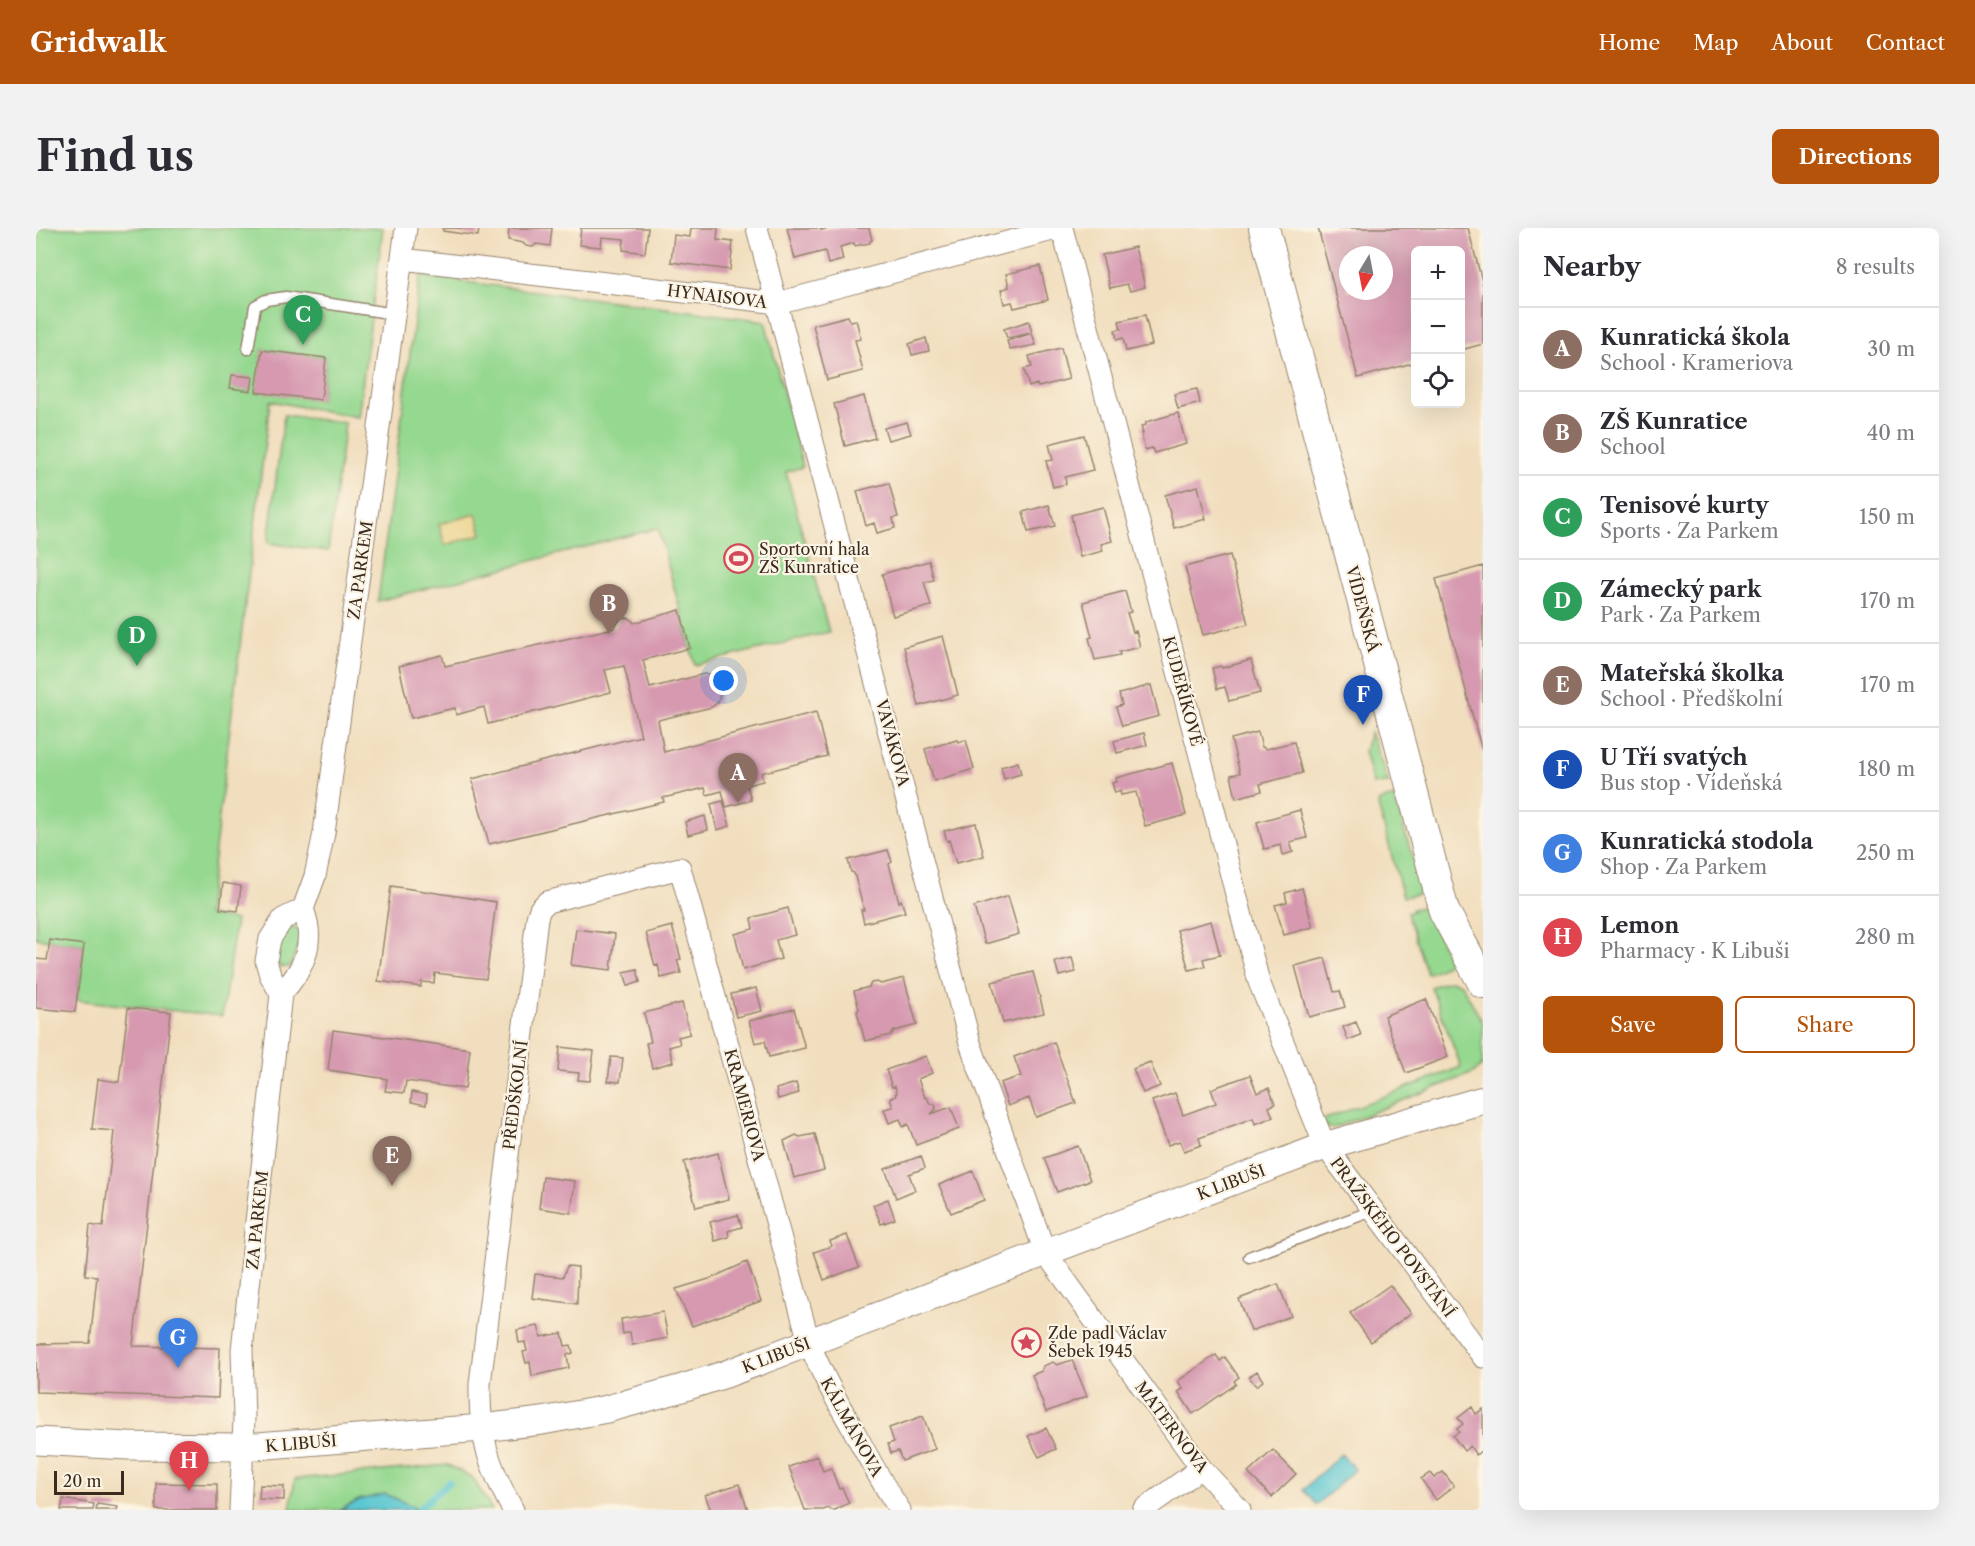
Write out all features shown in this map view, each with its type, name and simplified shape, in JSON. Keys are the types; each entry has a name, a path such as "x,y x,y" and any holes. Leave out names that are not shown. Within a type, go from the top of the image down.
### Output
{"main road":[{"name":"VÍDEŇSKÁ","path":"1264,228 1409,786 1444,911 1483,983"}],"street":[{"name":"ZA PARKEM","path":"303,909 315,876 324,833 406,228"},
{"name":"VAVÁKOVA","path":"757,228 970,1043 1045,1252"},
{"name":"HYNAISOVA","path":"402,259 777,303 1061,228"},
{"name":"KUDEŘÍKOVÉ","path":"1061,228 1258,981 1325,1146"},
{"name":"PŘEDŠKOLNÍ","path":"513,1510 494,1476 482,1428 480,1384 537,918 540,909 547,902 680,868"},
{"name":"KRAMERIOVA","path":"680,868 809,1342"},
{"path":"303,909 308,921 309,944 295,979 281,994 270,975 266,961 270,939 283,919 303,909"},
{"name":"ZA PARKEM","path":"240,1510 243,1475 242,1350 281,994"},
{"name":"K LIBUŠI","path":"36,1441 128,1446 243,1447 482,1428 542,1421 607,1409 688,1386 809,1342 1325,1146 1483,1100"},
{"name":"PRAŽSKÉHO POVSTÁNÍ","path":"1325,1146 1483,1357"},
{"name":"MATERNOVA","path":"1045,1252 1201,1468 1240,1510"},
{"name":"KÁLMÁNOVA","path":"809,1342 831,1390 900,1510"},
{"path":"1143,1510 1201,1468"}],"lane":[{"path":"248,349 255,306 266,300 286,297 395,314"},
{"path":"1248,1257 1372,1211"}],"green space":[{"path":"36,228 383,228 358,417 270,401 207,915 236,920 222,1016 77,1000 84,945 36,938","holes":["262,350 326,358 321,400 257,391"]},
{"path":"420,276 765,321 803,467 786,472 829,632 695,665 658,528 378,601"},
{"path":"284,415 345,423 328,551 268,543"},
{"path":"1370,732 1389,783 1373,784 1364,751"},
{"path":"1394,797 1422,887 1419,894 1403,897 1378,805 1379,801"},
{"path":"1422,907 1429,912 1448,960 1445,966 1427,974 1407,913 1413,911 1412,909"},
{"path":"291,927 297,929 302,936 290,967 280,967 277,956 278,945 283,935"},
{"path":"1452,980 1462,985 1483,1023 1482,1066 1473,1073 1328,1128 1322,1120 1461,1067 1431,987"},
{"path":"448,1465 473,1478 492,1510 421,1510 385,1494 359,1500 340,1510 290,1510 295,1479"}],"sand":[{"path":"476,514 482,534 445,545 439,524"}],"water":[{"path":"1341,1454 1355,1469 1317,1505 1303,1490"},
{"path":"385,1494 421,1510 340,1510 359,1500"}],"building":[{"path":"443,228 479,228 478,236 443,231"},
{"path":"509,228 552,228 550,246 536,244 533,247 526,246 523,243 508,240"},
{"path":"581,228 648,228 645,253 623,250 624,239 602,237 601,247 579,245"},
{"path":"691,228 718,228 717,240 733,242 730,270 671,262 674,235 690,237"},
{"path":"787,228 821,228 821,230 869,228 872,240 870,243 855,246 854,243 840,247 843,260 828,264 825,251 795,259"},
{"path":"1318,228 1468,228 1483,285 1483,344 1465,349 1465,246 1411,246 1411,363 1358,378"},
{"path":"1135,247 1145,287 1130,291 1127,284 1110,288 1102,255"},
{"path":"1040,266 1048,300 1014,308 1012,302 1004,304 1001,290 1009,287 1006,274"},
{"path":"1145,315 1152,345 1126,351 1123,338 1117,340 1115,330 1121,329 1119,321"},
{"path":"848,316 850,321 856,320 861,339 855,340 863,371 827,380 813,325"},
{"path":"1029,321 1032,333 1007,338 1004,329"},
{"path":"1032,333 1036,345 1010,350 1007,341"},
{"path":"926,338 929,351 912,355 909,344"},
{"path":"1061,348 1069,379 1029,387 1024,369 1032,367 1029,356"},
{"path":"262,350 326,358 321,400 256,392"},
{"path":"232,375 253,377 251,391 230,388"},
{"path":"1197,389 1200,403 1178,409 1174,394"},
{"path":"864,396 875,438 845,446 834,404"},
{"path":"1178,413 1186,444 1154,453 1152,448 1145,450 1141,426 1146,425 1146,422"},
{"path":"907,422 911,434 888,440 884,428"},
{"path":"1084,435 1093,470 1065,477 1066,484 1053,487 1046,461 1053,460 1049,444"},
{"path":"889,483 898,517 893,518 895,528 877,533 874,523 866,526 857,491"},
{"path":"1198,486 1206,519 1174,528 1165,495"},
{"path":"1049,505 1055,526 1028,532 1023,512"},
{"path":"1103,507 1112,541 1101,544 1103,551 1080,557 1071,515"},
{"path":"1230,555 1248,624 1203,635 1185,567"},
{"path":"929,561 934,580 924,582 931,606 893,616 882,574"},
{"path":"1483,566 1483,751 1482,751 1436,579"},
{"path":"1125,591 1131,612 1127,613 1133,632 1136,631 1140,647 1119,652 1120,655 1095,660 1083,602"},
{"path":"680,610 690,648 643,660 650,688 710,674 720,684 720,694 718,702 712,707 658,720 664,752 816,712 827,756 761,773 763,781 747,785 751,800 726,807 722,791 707,795 705,788 663,798 664,802 489,844 472,779 641,736 624,666 605,670 611,692 488,724 484,707 456,715 455,708 411,718 399,666 442,655 445,666 614,628 621,618 630,618 634,623"},
{"path":"943,636 958,695 919,706 904,647"},
{"path":"1251,660 1260,693 1229,701 1225,687 1217,689 1212,668 1221,666 1222,668"},
{"path":"1151,685 1159,716 1122,726 1116,707 1122,705 1119,694"},
{"path":"1258,732 1262,747 1266,749 1294,742 1302,773 1260,784 1262,791 1236,798 1231,775 1240,773 1231,739"},
{"path":"1144,733 1147,745 1117,753 1114,741"},
{"path":"957,740 958,742 966,740 974,769 934,781 925,749"},
{"path":"1018,762 1021,774 1004,779 1001,767"},
{"path":"1172,763 1186,815 1145,826 1136,792 1121,795 1120,791 1115,793 1112,783 1117,782 1116,778"},
{"path":"723,801 730,826 717,830 711,804"},
{"path":"1300,810 1307,838 1290,842 1293,852 1283,855 1281,845 1264,849 1257,822"},
{"path":"705,816 708,830 688,835 685,822"},
{"path":"976,823 984,856 956,863 944,831"},
{"path":"888,850 892,862 889,864 899,902 901,900 905,912 864,923 861,910 864,910 848,860"},
{"path":"223,883 241,886 238,911 220,909"},
{"path":"391,886 496,902 486,979 435,973 434,983 421,982 421,987 378,981"},
{"path":"1302,888 1313,927 1284,935 1275,905 1287,902 1285,893"},
{"path":"1008,896 1019,934 985,944 974,907"},
{"path":"788,908 795,935 776,940 781,959 743,970 735,934 753,929 751,918"},
{"path":"1211,921 1220,955 1203,959 1205,966 1189,970 1177,930"},
{"path":"672,926 681,959 677,960 681,973 661,978 658,965 655,966 646,933"},
{"path":"576,929 615,934 611,970 571,965"},
{"path":"50,940 84,945 75,1012 36,1008 36,959 47,960"},
{"path":"1072,958 1076,972 1059,976 1055,962"},
{"path":"1325,958 1334,992 1340,991 1345,1007 1309,1017 1295,966"},
{"path":"637,969 640,982 628,986 624,972"},
{"path":"1033,972 1044,1013 1003,1023 992,982"},
{"path":"904,978 917,1025 894,1031 891,1035 865,1041 854,991 869,987 871,983 881,984"},
{"path":"756,988 762,1011 736,1017 731,994"},
{"path":"1426,999 1448,1057 1406,1073 1384,1016"},
{"path":"682,1003 690,1034 678,1037 680,1044 669,1047 673,1062 652,1068 646,1043 651,1042 644,1013"},
{"path":"128,1008 171,1012 133,1346 220,1348 218,1398 36,1392 36,1344 90,1343 97,1276 85,1275 90,1225 103,1227 114,1131 92,1129 98,1079 119,1082"},
{"path":"794,1009 805,1048 769,1057 765,1041 755,1043 749,1021"},
{"path":"1356,1022 1361,1035 1348,1040 1343,1027"},
{"path":"333,1030 470,1049 465,1089 406,1081 404,1093 385,1091 387,1079 328,1070"},
{"path":"1054,1042 1076,1103 1036,1117 1029,1098 1008,1106 1000,1083 1021,1076 1014,1057"},
{"path":"560,1047 594,1051 590,1081 578,1080 579,1073 558,1071"},
{"path":"926,1056 932,1073 918,1079 925,1098 927,1097 930,1104 935,1104 936,1109 931,1114 951,1107 959,1129 916,1145 908,1124 903,1127 900,1119 889,1123 884,1109 893,1107 890,1098 896,1096 897,1093 895,1086 892,1087 886,1070"},
{"path":"611,1057 623,1058 620,1082 608,1081"},
{"path":"1150,1062 1160,1086 1143,1093 1133,1069"},
{"path":"1250,1075 1257,1093 1269,1088 1275,1104 1269,1107 1273,1117 1255,1124 1253,1118 1199,1138 1201,1145 1184,1151 1180,1141 1168,1145 1152,1101 1175,1093 1183,1115 1216,1103 1211,1089"},
{"path":"796,1083 799,1093 778,1099 776,1089"},
{"path":"412,1092 427,1095 426,1105 411,1102"},
{"path":"815,1134 824,1170 794,1178 784,1141 796,1135 800,1137"},
{"path":"1078,1146 1090,1180 1057,1192 1044,1158"},
{"path":"718,1153 729,1199 696,1207 684,1162"},
{"path":"921,1156 925,1168 909,1174 915,1190 896,1198 885,1169"},
{"path":"973,1171 984,1200 951,1213 939,1185"},
{"path":"543,1177 575,1181 571,1213 539,1208"},
{"path":"888,1199 895,1219 881,1224 873,1205"},
{"path":"738,1215 742,1227 728,1231 729,1237 715,1241 710,1222"},
{"path":"847,1235 859,1267 824,1280 814,1252 832,1246 830,1241"},
{"path":"747,1262 761,1301 692,1326 676,1289 709,1279"},
{"path":"567,1266 578,1267 577,1304 532,1298 535,1274 563,1277"},
{"path":"1278,1284 1291,1316 1251,1331 1239,1299"},
{"path":"1390,1285 1411,1313 1371,1342 1350,1313"},
{"path":"663,1312 668,1338 632,1345 630,1332 623,1334 621,1319"},
{"path":"538,1326 541,1337 562,1333 565,1346 571,1345 573,1353 567,1355 569,1368 532,1376 530,1362 526,1363 523,1352 527,1351 525,1342 519,1343 517,1330"},
{"path":"1216,1355 1220,1361 1225,1357 1239,1377 1234,1381 1236,1384 1193,1414 1178,1392 1183,1389 1178,1381"},
{"path":"1072,1360 1087,1396 1046,1412 1032,1375 1042,1371 1043,1366 1053,1362 1057,1365"},
{"path":"1257,1371 1263,1381 1256,1386 1249,1377"},
{"path":"1472,1407 1476,1414 1483,1409 1483,1449 1476,1455 1470,1446 1464,1451 1453,1436 1459,1432 1457,1429 1463,1424 1458,1418"},
{"path":"923,1416 935,1449 902,1461 898,1451 891,1453 888,1444 894,1442 889,1428"},
{"path":"1046,1428 1056,1449 1039,1457 1028,1436"},
{"path":"1273,1450 1296,1474 1272,1497 1248,1473"},
{"path":"817,1456 823,1471 831,1468 839,1489 842,1488 849,1503 835,1510 829,1508 805,1510 789,1467"},
{"path":"1443,1472 1454,1486 1436,1500 1421,1479 1430,1473 1434,1478"},
{"path":"156,1483 217,1484 217,1510 156,1510"},
{"path":"739,1484 748,1510 704,1510 710,1508 705,1495"},
{"path":"260,1485 284,1486 284,1500 259,1499"},
{"path":"63,1499 94,1504 93,1510 61,1510"},
{"path":"97,1504 118,1507 117,1510 96,1510"}],"waterway":[{"path":"420,1508 449,1482"}],"place":[{"name":"Tenisové kurty","path":"303,345"},
{"name":"Sportovní hala ZŠ Kunratice","path":"738,558"},
{"name":"ZŠ Kunratice","path":"609,634"},
{"name":"Zámecký park","path":"137,666"},
{"name":"U Tří svatých","path":"1363,725"},
{"name":"Kunratická škola","path":"738,803"},
{"name":"Mateřská školka","path":"392,1186"},
{"name":"Zde padl Václav Šebek 1945","path":"1027,1342"},
{"name":"Kunratická stodola","path":"178,1368"},
{"name":"Lemon","path":"189,1491"}]}
